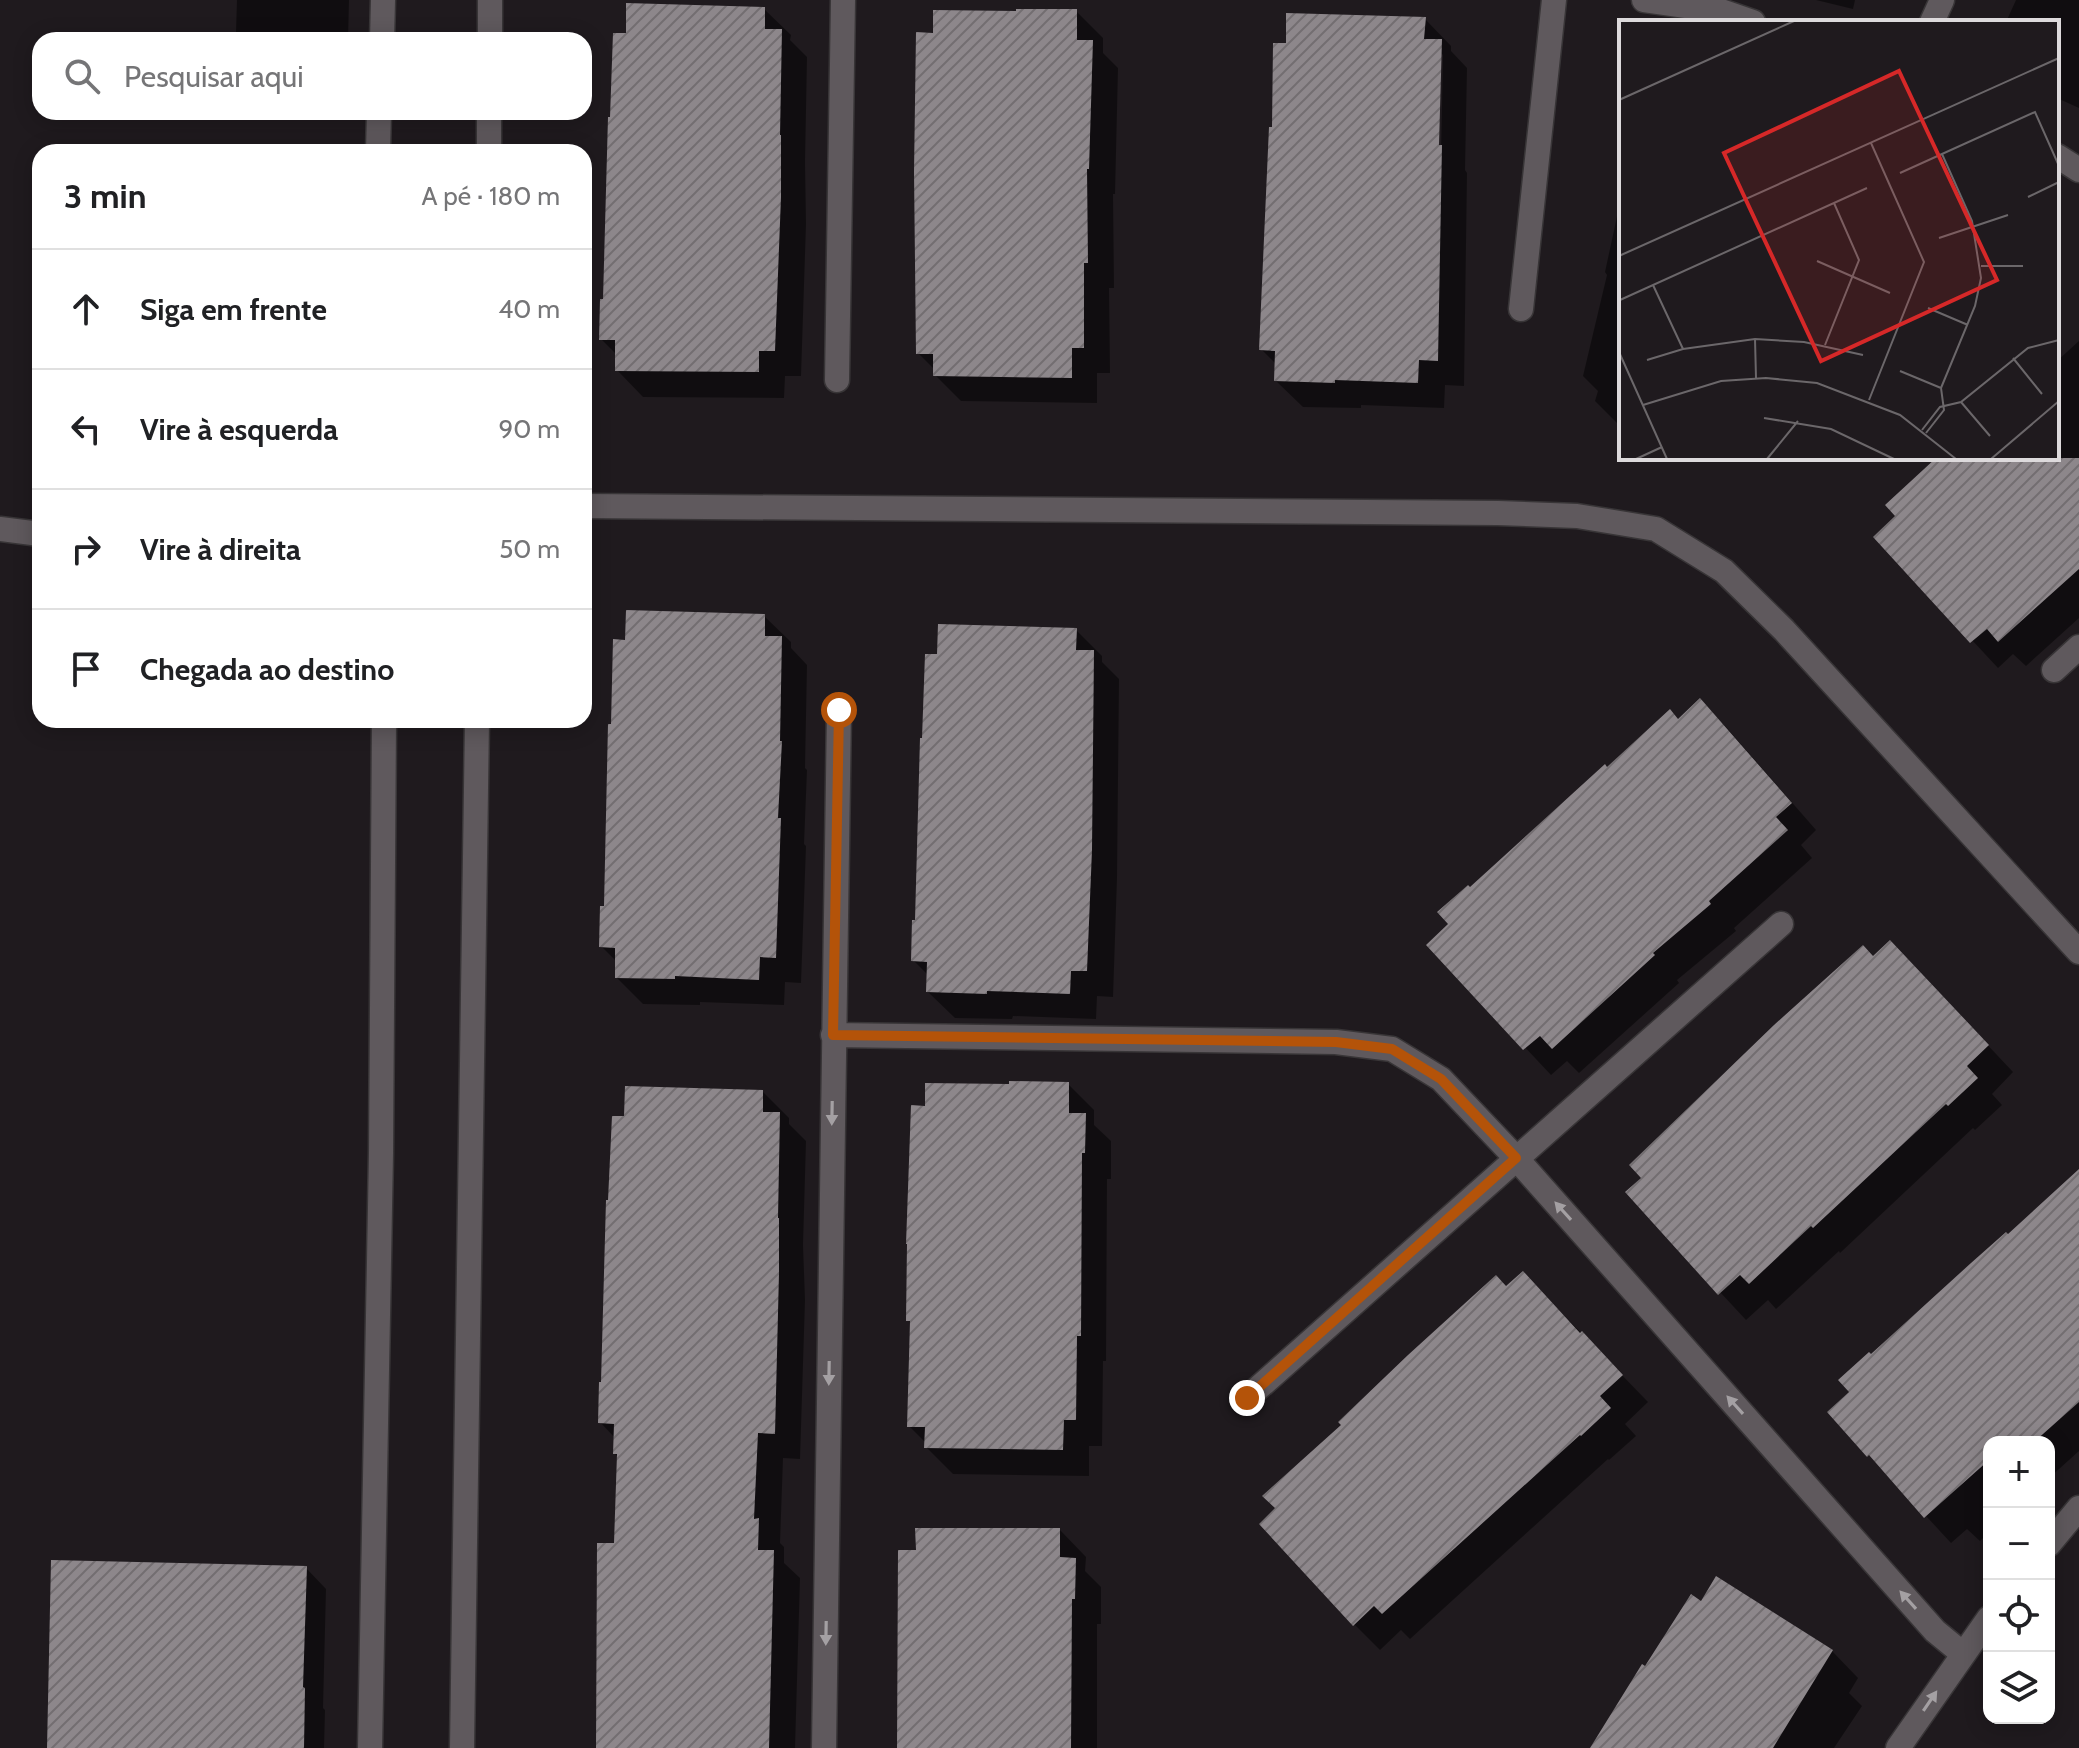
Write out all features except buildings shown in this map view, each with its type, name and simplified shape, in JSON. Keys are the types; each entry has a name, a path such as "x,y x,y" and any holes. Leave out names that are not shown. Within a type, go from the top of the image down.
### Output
{"street":[{"path":"382,32 383,0"},
{"path":"490,0 490,32"},
{"path":"837,380 843,0"},
{"path":"1521,309 1554,0"},
{"path":"1644,0 1721,11 1747,20"},
{"path":"1933,20 1942,0"},
{"path":"378,144 379,120"},
{"path":"489,120 489,144"},
{"path":"2059,157 2079,170"},
{"path":"592,506 1498,513 1577,516 1656,529 1724,571 1784,630 2079,952"},
{"path":"0,529 32,533"},
{"path":"2054,670 2079,647"},
{"path":"824,1748 839,710"},
{"path":"370,1748 381,1153 384,728"},
{"path":"462,1748 477,728"},
{"path":"1247,1398 1781,924"},
{"path":"833,1035 1336,1042 1392,1049 1441,1079 1516,1158 1935,1631 1963,1654"},
{"path":"2055,1537 2079,1508"},
{"path":"1898,1748 1983,1626"}],"route":[{"path":"839,710 833,1035 1336,1042 1392,1049 1441,1079 1516,1158 1247,1398"}]}
